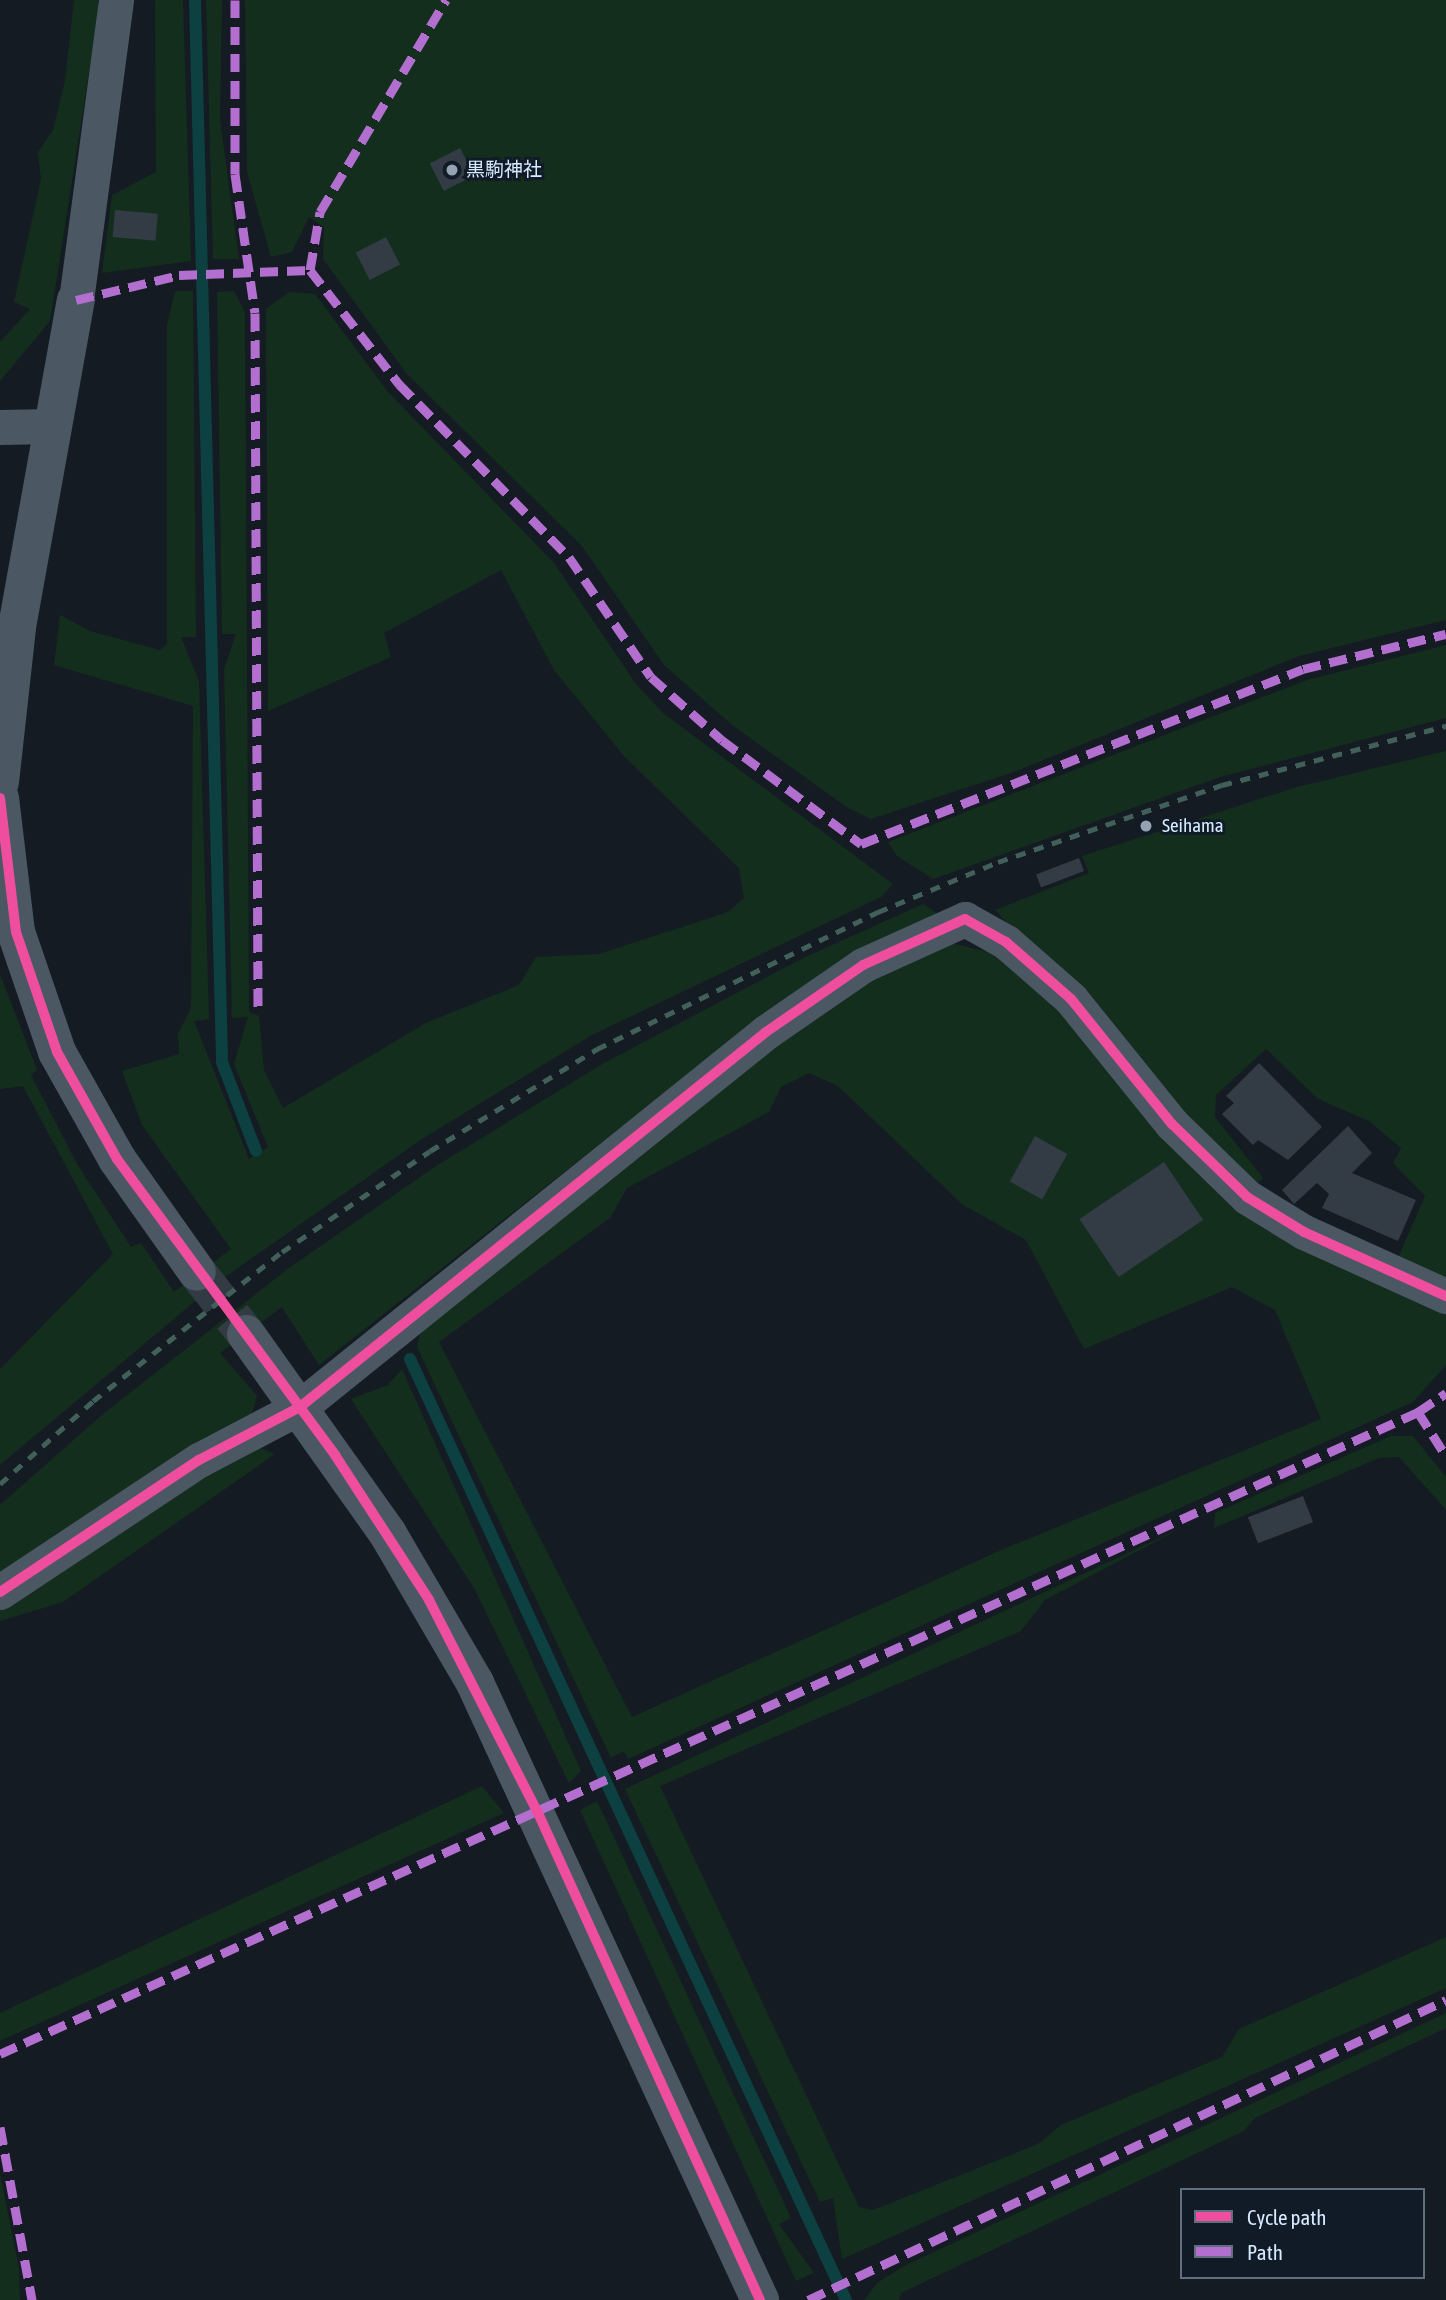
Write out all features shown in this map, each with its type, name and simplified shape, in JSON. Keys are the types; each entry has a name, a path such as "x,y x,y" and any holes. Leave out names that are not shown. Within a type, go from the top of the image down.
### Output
{"street":[{"path":"0,782 5,708 76,300 116,0"},
{"path":"0,427 52,426"},
{"path":"0,798 16,932 57,1052 117,1159 197,1272"},
{"path":"0,1592 199,1460 300,1407 766,1031 863,965 965,919 1006,942 1062,991 1172,1124 1247,1197 1341,1251 1446,1296"},
{"path":"246,1334 388,1534 475,1683 760,2300"}],"green space":[{"path":"74,0 98,0 98,15 50,321 0,381 0,342 30,309 14,302 41,179 38,152 53,130 65,81"},
{"path":"155,0 183,0 191,261 102,273 112,195 156,172"},
{"path":"206,0 222,0 220,120 239,259 213,259"},
{"path":"245,0 1446,0 1446,620 1299,656 1014,772 871,819 848,808 732,725 664,665 582,546 407,374 323,259 324,227 309,217 292,252 271,257 247,172"},
{"path":"175,291 193,291 196,637 181,637 199,681 209,1019 194,1021 249,1159 268,1147 234,1064 248,1017 232,1018 224,669 236,634 222,634 217,292 234,291 245,312 249,1012 259,1016 264,1070 283,1108 426,1023 519,985 536,957 599,954 728,912 744,898 739,868 624,756 554,670 501,570 384,633 391,657 268,711 266,309 289,292 315,294 388,392 554,563 636,684 663,713 893,884 881,897 592,1035 422,1139 218,1282 0,1465 0,1369 113,1254 23,1086 0,1089 0,974 37,1070 31,1075 77,1164 131,1247 141,1243 174,1292 231,1249 142,1125 122,1071 179,1054 178,1034 191,1008 193,706 54,665 60,615 90,631 160,650 167,644 167,325"},
{"path":"1446,645 1446,718 1220,777 933,879 897,856 888,842 1307,680"},
{"path":"1446,751 1446,1281 1397,1260 1425,1196 1393,1163 1401,1148 1369,1121 1318,1099 1266,1049 1216,1095 1215,1117 1263,1178 1253,1188 995,910 1089,873 1082,856 1297,787"},
{"path":"923,904 943,917 761,1017 319,1365 282,1307 220,1353 257,1396 252,1414 0,1579 0,1505 103,1414 289,1268 436,1166 604,1063 801,959"},
{"path":"950,943 994,953 1029,980 1293,1244 1446,1314 1446,1365 1413,1402 628,1759 624,1751 611,1758 417,1347 423,1320 868,975","holes":["809,1073 838,1086 963,1205 1026,1240 1084,1349 1232,1287 1275,1310 1321,1419 1006,1548 632,1717 439,1342 610,1218 627,1188 769,1112 781,1087"]},
{"path":"402,1369 581,1771 569,1783 474,1588 351,1399 388,1385"},
{"path":"1391,1436 1413,1436 1446,1477 1446,1510 1399,1457 1379,1458 1214,1528 1215,1513"},
{"path":"261,1448 275,1454 63,1602 0,1621 0,1604 206,1473"},
{"path":"1181,1528 1045,1600 1021,1631 660,1786 859,2207 873,2210 1038,2144 1061,2125 1222,2057 1239,2029 1446,1937 1446,1988 842,2259 833,2198 820,2202 625,1789"},
{"path":"482,1786 504,1813 0,2041 0,2013"},
{"path":"597,1801 791,2218 779,2224 814,2273 796,2281 580,1810"},
{"path":"1446,2013 1446,2028 1255,2118 1244,2131 901,2293 899,2300 864,2300 877,2283 904,2266"},
{"path":"0,2174 19,2268 20,2300 0,2300"}],"building":[{"name":"黒駒神社","path":"460,148 474,176 444,191 430,163"},
{"path":"115,210 158,214 155,241 113,237"},
{"path":"386,237 400,265 370,280 356,252"},
{"path":"1079,858 1084,871 1041,888 1036,874"},
{"path":"1259,1063 1322,1127 1288,1160 1258,1140 1253,1145 1222,1114 1234,1103 1226,1096"},
{"path":"1348,1126 1372,1153 1352,1173 1416,1200 1398,1241 1322,1208 1329,1194 1317,1183 1294,1204 1282,1190"},
{"path":"1035,1136 1067,1154 1042,1199 1010,1181"},
{"path":"1164,1162 1203,1220 1119,1277 1079,1219"},
{"path":"1303,1496 1313,1522 1258,1543 1248,1517"}],"waterway":[{"path":"195,0 222,1062 256,1151"},
{"path":"410,1359 846,2300"}],"tunnel":[{"path":"197,1272 246,1334"}],"railway":[{"path":"0,1484 93,1401 282,1252 430,1151 597,1049 878,912 998,862 1222,785 1446,726"}],"marked path":[{"path":"235,0 235,174 255,313 258,1014"},
{"path":"310,270 320,212 446,0"},
{"path":"310,270 399,384 569,557 651,677 722,740 861,844 1303,669 1446,634"},
{"path":"76,300 179,275 310,270"},
{"path":"0,2054 1418,1412 1446,1393"},
{"path":"1418,1412 1446,1456"},
{"path":"808,2300 1446,2000"},
{"path":"0,2127 32,2300"}],"cycle path":[{"path":"0,798 16,932 57,1052 117,1159 335,1455 429,1600 538,1813 760,2300"},
{"path":"0,1592 199,1460 300,1407 766,1032 863,965 965,919 1006,942 1071,999 1172,1124 1247,1197 1304,1232 1446,1296"}],"place":[{"name":"黒駒神社","path":"452,170"},
{"name":"Seihama","path":"1146,826"}]}
